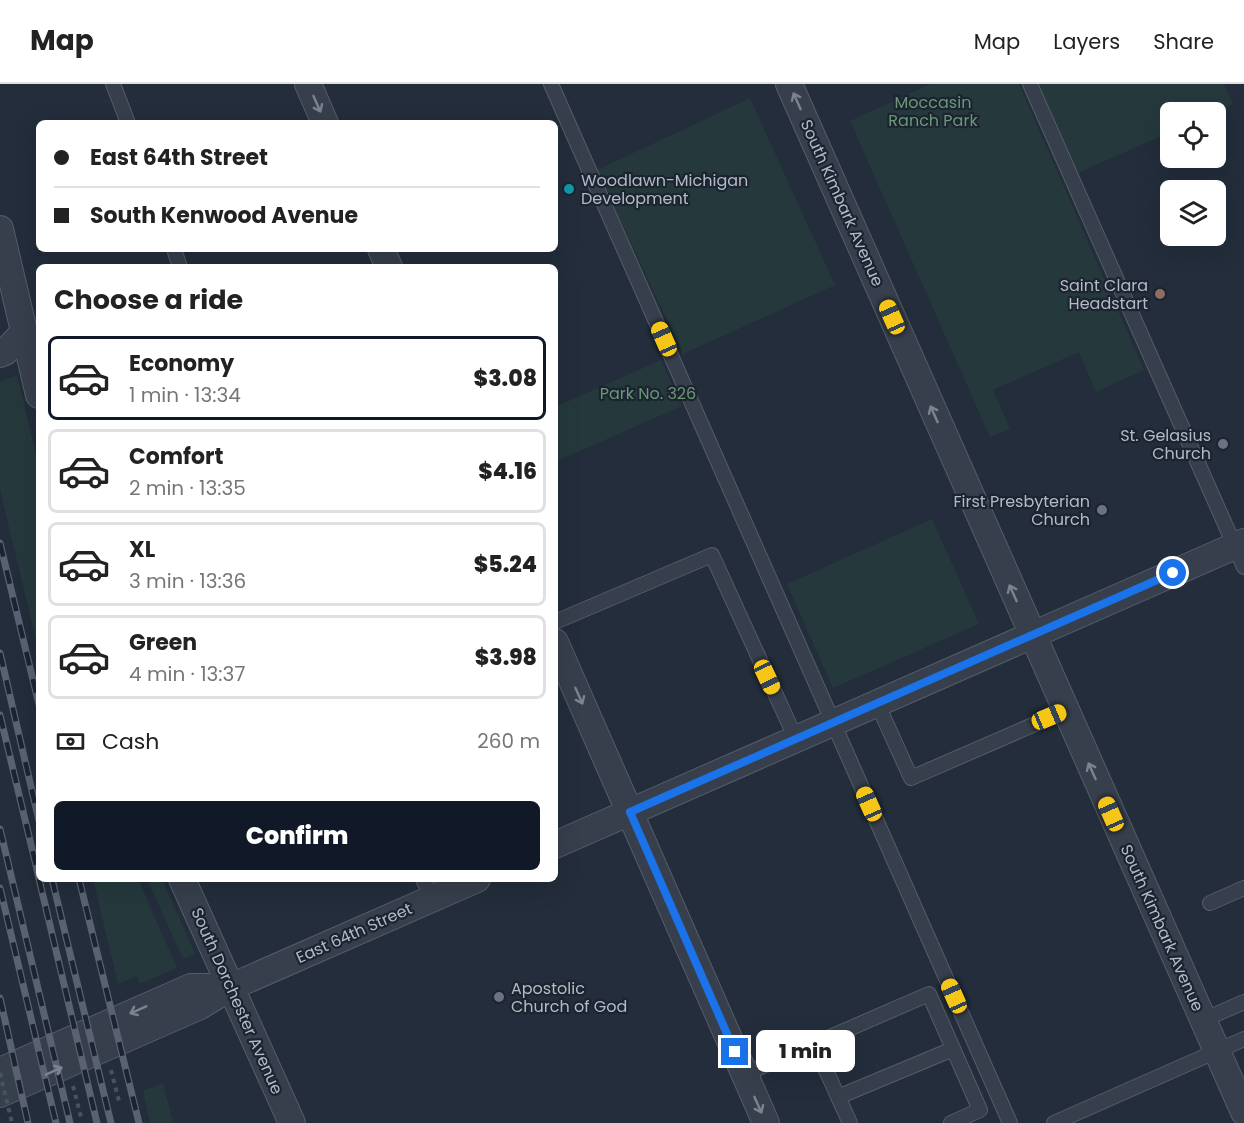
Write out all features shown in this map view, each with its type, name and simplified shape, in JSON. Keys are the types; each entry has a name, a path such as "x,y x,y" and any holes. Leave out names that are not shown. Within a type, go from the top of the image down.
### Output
{"street":[{"path":"308,84 325,120"},
{"name":"South Kimbark Avenue","path":"789,84 1244,1112"},
{"path":"0,229 12,331 36,389"},
{"path":"0,354 5,352 12,331"},
{"path":"558,844 1031,635 1241,552"},
{"path":"558,649 766,1123"},
{"name":"South Dorchester Avenue","path":"183,882 292,1123"},
{"name":"East 64th Street","path":"0,1094 200,1006 231,987 427,889 462,882"},
{"name":"East 64th Street","path":"0,1072 191,987 231,987"}],"lane":[{"path":"113,84 127,120"},
{"path":"551,84 1010,1123"},
{"path":"1030,84 1241,552"},
{"path":"558,621 712,555 796,739"},
{"path":"878,703 911,778 1065,711"},
{"path":"1210,903 1244,888"},
{"path":"745,1074 929,994 980,1110 951,1123"},
{"path":"1203,1020 1244,1002"},
{"path":"1054,1123 1244,1039"},
{"path":"814,1044 850,1123"},
{"path":"838,1097 953,1049"}],"path":[{"path":"110,1066 119,1101"},
{"path":"0,1072 12,1123"},
{"path":"72,1082 81,1117"}],"green space":[{"name":"Moccasin Ranch Park","path":"931,84 1019,84 1144,370 1096,392 1079,352 993,390 1010,429 990,437 850,121"},
{"path":"1039,84 1224,84 1233,104 1226,107 1226,102 1160,102 1160,136 1078,173"},
{"path":"750,98 835,285 683,354 597,170"},
{"name":"Park No. 326","path":"661,360 682,406 558,461 558,406"},
{"path":"17,375 36,454 36,640 0,489 0,382"},
{"path":"932,519 979,624 833,688 787,584"},
{"path":"94,882 139,882 177,968 139,984 137,976 118,984"},
{"path":"148,882 163,882 195,954 183,959"},
{"path":"163,1083 173,1123 150,1123 143,1091"}],"railway":[{"path":"0,543 36,693"},
{"path":"0,653 36,808"},
{"path":"0,715 36,865"},
{"path":"0,829 70,1123"},
{"path":"40,882 97,1123"},
{"path":"53,882 111,1123"},
{"path":"80,882 139,1123"},
{"path":"0,888 56,1123"},
{"path":"0,998 28,1123"}],"place":[{"name":"Woodlawn-Michigan Development","path":"569,189"},
{"name":"Saint Clara Headstart","path":"1160,294"},
{"name":"St. Gelasius Church","path":"1223,444"},
{"name":"First Presbyterian Church","path":"1102,510"},
{"name":"Apostolic Church of God","path":"499,997"}],"route":[{"path":"735,1052 630,812 1173,573"}]}
